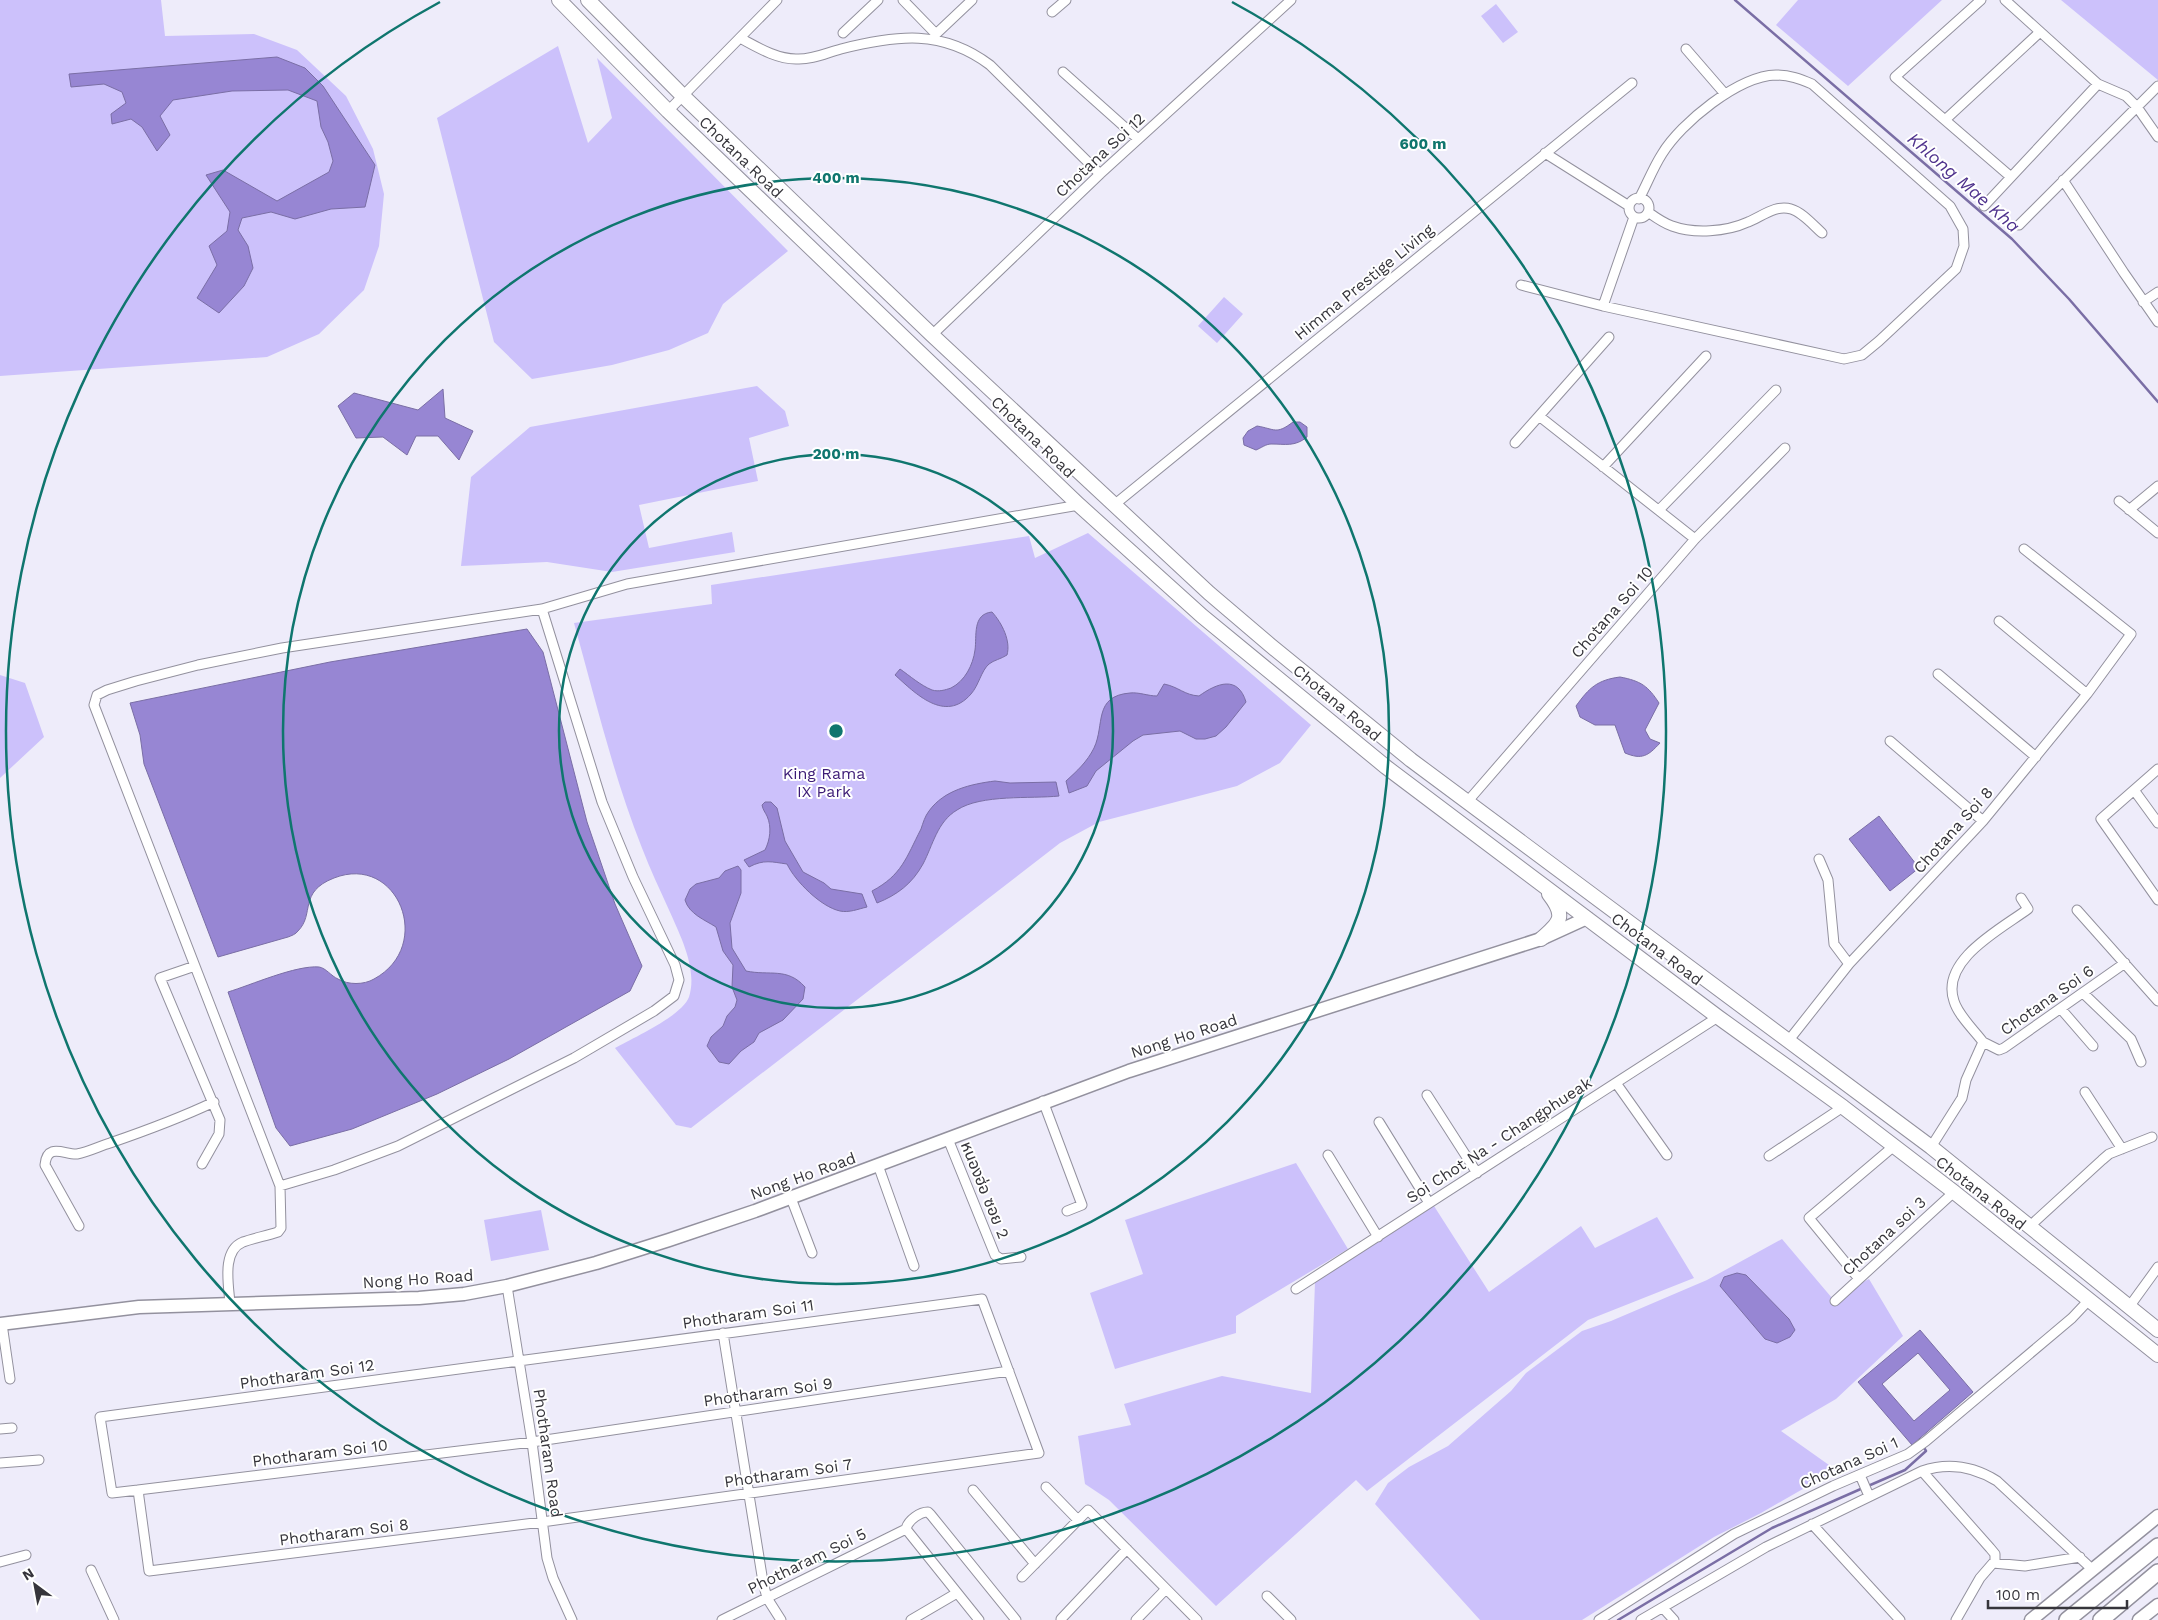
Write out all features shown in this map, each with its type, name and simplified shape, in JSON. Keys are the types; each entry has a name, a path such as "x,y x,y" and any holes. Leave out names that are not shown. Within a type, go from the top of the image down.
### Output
{"highway":[{"path":"2067,1620 2158,1546"},
{"path":"2101,1620 2158,1572"}],"main road":[{"name":"Chotana Road","path":"559,0 668,110 1079,505 1202,616 1386,767 1718,1017 1843,1107 1954,1192 2088,1301 2158,1355"},
{"name":"Chotana Road","path":"588,0 682,95 932,335 1209,593 1399,751 1789,1040 1931,1148 2158,1330"},
{"path":"1386,767 1399,751"},
{"path":"1541,939 1557,926 1561,916 1557,904 1545,888"},
{"path":"1587,918 1600,900"},
{"name":"Nong Ho Road","path":"1,1324 110,1309 419,1298 464,1294 507,1286 596,1263 720,1224 1129,1070 1541,939 1587,918"},
{"path":"2031,1620 2158,1516"},
{"path":"2139,1620 2158,1605"}],"street":[{"path":"668,110 777,0"},
{"path":"844,33 878,0"},
{"path":"903,0 936,34 972,0"},
{"path":"1052,12 1066,0"},
{"name":"Chotana Soi 12","path":"932,335 1100,174 1291,0"},
{"path":"1981,0 1894,77 2011,177"},
{"path":"2005,0 2098,84 2126,96 2158,137"},
{"path":"1945,120 2040,32"},
{"path":"740,38 765,51 781,57 798,60 889,40 935,39 956,44 975,53 990,65 1100,174"},
{"path":"1686,49 1725,94"},
{"path":"1063,72 1138,139"},
{"path":"1521,285 1603,306 1844,358 1862,355 1879,342 1956,269 1964,246 1963,229 1950,206 1812,84 1794,76 1773,75 1741,85 1725,94 1688,122 1662,153 1639,198 1633,200 1629,206 1630,212 1634,217"},
{"name":"Himma Prestige Living","path":"1114,505 1632,83"},
{"path":"1984,206 2098,84"},
{"path":"2018,225 2158,86"},
{"path":"1545,153 1629,206"},
{"path":"2063,180 2158,322"},
{"path":"1634,217 1644,217 1648,212 1648,204 1639,198"},
{"path":"1648,212 1670,226 1690,230 1712,230 1737,226 1767,212 1789,208 1797,211 1822,232"},
{"path":"1603,306 1634,217"},
{"path":"2143,302 2158,292"},
{"path":"1516,443 1609,337"},
{"path":"1603,467 1706,356"},
{"path":"1659,510 1776,390"},
{"path":"1539,416 1694,539"},
{"name":"Chotana Soi 10","path":"1468,802 1694,539 1785,448"},
{"path":"2129,510 2158,486"},
{"path":"2119,501 2158,533"},
{"path":"230,1304 228,1266 232,1250 241,1242 278,1232 281,1228 280,1186 94,705 97,695 107,690 198,665 282,648 542,608 626,584 1079,505"},
{"name":"Chotana Soi 8","path":"1789,1040 1849,964 1983,821 2087,694 2131,634 2024,549"},
{"path":"280,1186 334,1170 398,1146 574,1058 654,1011 674,996 679,980 675,965 633,877 602,802 542,608"},
{"path":"1999,621 2087,694"},
{"path":"1938,674 2036,757"},
{"path":"1890,741 1983,821"},
{"path":"2158,769 2101,819 2158,900"},
{"path":"2134,790 2158,823"},
{"path":"1819,859 1828,880 1834,944 1849,964"},
{"path":"1982,1042 1954,1003 1952,981 1960,964 1970,951 2028,909 2020,898"},
{"path":"2077,910 2158,1001"},
{"name":"Chotana Soi 6","path":"1931,1148 1962,1098 1966,1080 1982,1042 1999,1050 2004,1048 2125,963"},
{"path":"195,966 160,978 220,1120 219,1134 202,1164"},
{"path":"2083,993 2131,1039 2141,1062"},
{"path":"2061,1009 2094,1046"},
{"name":"Soi Chot Na - Changphueak","path":"1296,1289 1718,1017"},
{"path":"1616,1083 1667,1155"},
{"path":"2085,1092 2122,1149"},
{"path":"1427,1095 1477,1173"},
{"path":"1044,1101 1082,1205 1066,1211"},
{"path":"79,1226 45,1166 49,1154 59,1150 76,1154 143,1132 214,1102"},
{"path":"1769,1156 1843,1107"},
{"path":"1379,1122 1429,1203"},
{"path":"2030,1226 2102,1160 2122,1149 2152,1137"},
{"name":"หนองฮ่อ ซอย 2","path":"948,1139 995,1255 1001,1259 1021,1257"},
{"path":"1859,1279 1809,1218 1894,1146"},
{"path":"1328,1155 1378,1237"},
{"path":"878,1165 914,1266"},
{"name":"Chotana soi 3","path":"1834,1302 1954,1192"},
{"path":"791,1198 812,1254"},
{"path":"2129,1307 2158,1267"},
{"name":"Photharam Road","path":"507,1286 532,1442 548,1563 572,1620"},
{"name":"Photharam Soi 11","path":"519,1360 982,1299 1009,1371"},
{"name":"Chotana Soi 1","path":"1599,1620 1734,1534 1833,1486 1908,1454 2072,1318 2088,1301"},
{"path":"1,1324 10,1379"},
{"path":"723,1333 767,1598 781,1620"},
{"name":"Photharam Soi 12","path":"112,1493 100,1417 519,1360"},
{"name":"Photharam Soi 9","path":"532,1442 1009,1371"},
{"name":"Photharam Soi 7","path":"542,1522 1039,1454 1009,1371"},
{"path":"0,1429 12,1428"},
{"name":"Photharam Soi 10","path":"112,1493 532,1442"},
{"path":"0,1463 38,1460"},
{"path":"1641,1620 1766,1547 1922,1471 1940,1466 1958,1466 1986,1474 2004,1487 2094,1570"},
{"path":"1922,1471 1995,1554 1995,1562"},
{"path":"1860,1475 1870,1496"},
{"path":"1046,1487 1078,1520"},
{"name":"Photharam Soi 8","path":"138,1490 149,1571 542,1522"},
{"path":"973,1490 1035,1564"},
{"path":"1022,1577 1088,1510 1197,1620"},
{"name":"Photharam Soi 5","path":"722,1620 906,1529 908,1523 921,1513 928,1512 1016,1620"},
{"path":"1812,1524 1900,1620"},
{"path":"906,1529 978,1620"},
{"path":"1061,1619 1127,1549"},
{"path":"0,1562 26,1555"},
{"path":"1956,1620 1990,1564 1995,1562 2025,1566 2080,1557"},
{"path":"91,1570 114,1620"},
{"path":"1136,1620 1166,1589"},
{"path":"911,1620 957,1593"},
{"path":"1267,1596 1291,1620"},
{"path":"1663,1608 1674,1620"}],"green space":[{"path":"0,0 161,0 165,36 254,34 297,50 346,96 373,149 384,194 379,246 364,290 319,334 267,357 0,376"},
{"path":"1798,0 1942,0 1848,86 1776,25"},
{"path":"2061,0 2158,0 2158,80"},
{"path":"1496,4 1518,32 1503,43 1481,16"},
{"path":"558,46 588,143 612,118 597,58 788,251 723,304 708,333 669,350 612,365 532,379 494,342 437,118"},
{"path":"1224,297 1243,314 1217,343 1198,326"},
{"path":"757,386 785,411 789,426 749,438 758,481 639,505 649,548 732,532 735,552 612,572 547,562 461,566 471,477 530,427"},
{"name":"King Rama IX Park","path":"1088,533 1311,725 1280,763 1237,786 1099,822 1060,843 691,1128 676,1125 615,1048 656,1026 677,1012 685,1004 689,997 691,986 690,964 683,941 645,856 622,793 574,623 712,604 711,585 1029,536 1035,558"},
{"path":"0,675 25,683 44,737 0,778"},
{"path":"1296,1163 1348,1249 1236,1316 1236,1333 1115,1369 1090,1293 1143,1274 1125,1220"},
{"path":"1434,1206 1489,1292 1581,1226 1595,1248 1657,1217 1694,1278 1588,1320 1367,1491 1356,1480 1216,1606 1109,1500 1085,1484 1078,1436 1131,1425 1124,1404 1222,1376 1311,1393 1315,1282"},
{"path":"541,1210 549,1250 491,1261 484,1220"},
{"path":"1782,1239 1832,1298 1869,1279 1903,1336 1836,1399 1781,1431 1836,1470 1761,1513 1714,1537 1582,1620 1480,1620 1375,1504 1388,1483 1409,1467 1448,1446 1511,1391 1526,1373 1582,1331 1611,1321 1707,1280"}],"shaded area":[{"path":"277,57 305,68 323,86 375,165 365,207 331,209 295,219 271,212 242,218 238,230 248,246 253,268 244,286 219,313 197,298 217,265 209,246 227,231 230,212 206,175 223,170 277,201 329,172 333,161 328,142 321,127 317,101 288,90 232,91 173,100 160,116 170,135 157,151 142,127 131,119 112,124 111,114 126,103 122,92 104,84 71,87 69,74"},
{"path":"443,389 445,418 473,431 459,460 438,436 416,436 407,455 383,437 356,438 338,406 354,393 418,410"},
{"path":"1293,422 1300,422 1307,427 1307,437 1303,440 1290,444 1269,444 1256,450 1244,445 1243,438 1248,431 1257,426 1279,430"},
{"path":"992,612 1005,632 1008,644 1007,655 989,664 974,690 961,703 941,706 931,702 921,697 895,675 900,669 923,686 935,691 951,688 956,685 968,672 972,661 978,621 981,617"},
{"path":"527,629 543,652 587,822 615,904 642,966 630,991 509,1059 437,1094 352,1129 290,1146 276,1128 228,992 286,972 309,967 322,968 335,978 346,982 361,983 370,981 392,964 402,946 405,926 401,907 391,890 376,879 357,874 334,878 323,884 311,896 306,918 295,934 218,957 144,764 140,735 130,703 330,662"},
{"path":"1620,677 1643,685 1659,703 1645,730 1650,739 1660,743 1648,754 1636,756 1625,753 1615,725 1595,725 1580,717 1576,706 1594,686 1605,680"},
{"path":"1164,684 1199,696 1220,685 1232,685 1238,688 1246,702 1226,727 1216,736 1196,739 1180,731 1143,735 1096,771 1087,786 1069,793 1066,781 1085,762 1094,748 1102,713 1110,700 1118,695 1130,693 1157,696"},
{"path":"995,781 1010,783 1056,782 1059,796 992,799 979,801 957,810 940,827 923,864 909,883 877,903 872,891 897,872 907,857 926,815 935,804 959,789"},
{"path":"765,802 771,802 777,808 785,841 803,872 831,889 862,894 867,907 850,911 833,909 809,892 796,878 787,864 764,862 749,867 744,860 765,850 768,842 770,825 763,810 762,805"},
{"path":"1879,816 1919,868 1890,891 1849,839"},
{"path":"738,866 741,870 741,893 730,923 732,948 746,971 785,974 805,987 803,999 783,1020 759,1033 754,1042 741,1051 729,1064 719,1062 707,1046 711,1037 723,1026 727,1016 735,1007 737,1000 732,987 733,965 723,951 716,927 694,913 685,900 690,889 696,884 719,878 725,871"},
{"path":"1737,1273 1746,1275 1789,1319 1795,1330 1790,1337 1777,1343 1765,1339 1720,1286 1724,1277"},
{"path":"1920,1330 1973,1392 1912,1445 1858,1382","holes":["1918,1353 1950,1390 1914,1421 1882,1384"]}],"waterway":[{"name":"Khlong Mae Kha","path":"1735,0 2012,239 2069,299 2158,402"},
{"path":"1868,1486 1905,1470 1926,1451 1923,1446"},
{"path":"1618,1620 1772,1528 1863,1488"}]}
